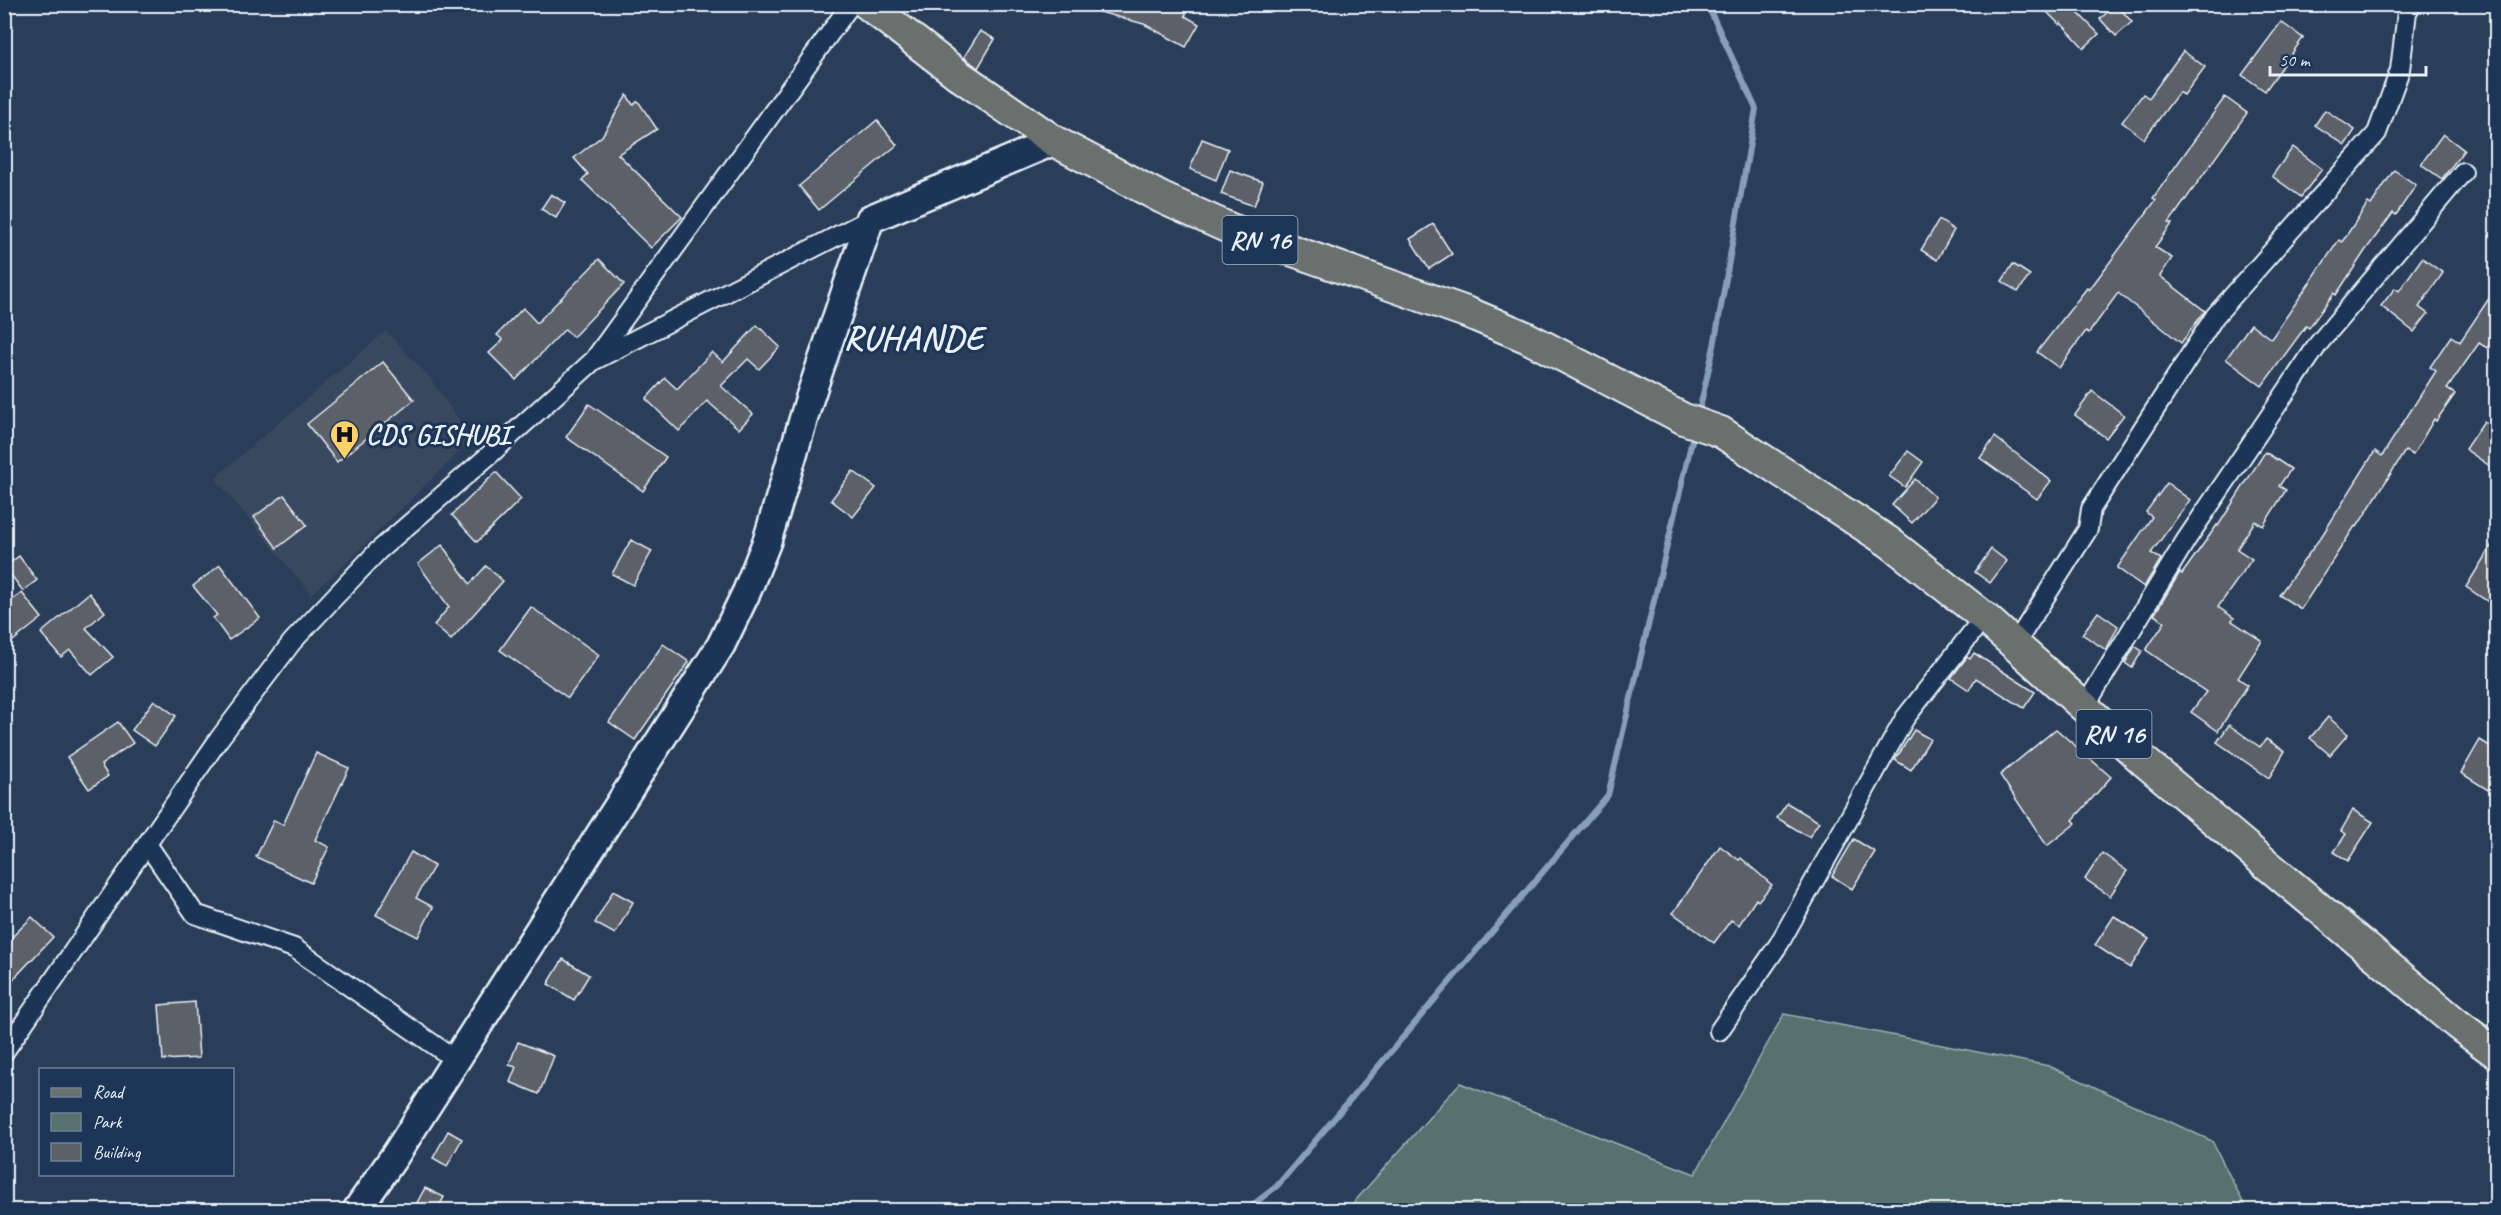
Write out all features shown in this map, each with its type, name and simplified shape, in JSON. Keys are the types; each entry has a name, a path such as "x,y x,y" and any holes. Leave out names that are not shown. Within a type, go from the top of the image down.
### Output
{"main road":[{"name":"RN 16","path":"867,4 960,76 1054,141 1162,198 1232,230 1469,313 1526,337 1684,419 1721,432 1889,542 1984,617 2084,708 2350,935 2457,1024 2496,1053"},
{"path":"357,1210 456,1060 721,645 767,541 810,397 870,219 1054,141"}],"street":[{"path":"4,1052 219,739 292,642 378,550 487,457 593,361 851,4"},
{"path":"2014,646 2088,529 2091,509 2215,316 2377,133 2400,70 2407,12 2412,4"},
{"path":"2084,708 2142,609 2186,540 2319,343 2463,172"},
{"path":"593,361 870,219"},
{"path":"1719,1031 1779,944 1905,718 1984,617"},
{"path":"147,844 195,914 294,948 456,1060"}],"shaded area":[{"name":"CDS GISHUBI","path":"386,331 429,377 472,439 344,565 311,594 215,478"}],"green space":[{"path":"1784,1014 2049,1066 2212,1141 2247,1210 1347,1210 1460,1083 1695,1174"}],"building":[{"path":"1093,4 1190,4 1185,16 1199,24 1186,47 1144,24 1092,10"},
{"path":"2039,4 2080,4 2075,10 2099,34 2084,48"},
{"path":"2116,4 2132,22 2116,36 2100,19"},
{"path":"2281,22 2303,38 2265,91 2242,75"},
{"path":"980,31 995,39 978,68 964,57"},
{"path":"2183,51 2205,67 2184,95 2179,92 2144,139 2122,122 2143,94 2149,98"},
{"path":"627,95 633,105 638,101 657,129 618,154 682,217 651,248 582,180 588,174 574,158 602,136"},
{"path":"2225,97 2247,113 2169,223 2172,224 2155,247 2172,258 2160,276 2205,311 2181,343 2118,293 2089,333 2086,331 2059,368 2037,352 2087,288 2089,290 2156,200 2153,198"},
{"path":"2325,110 2355,130 2345,145 2315,125"},
{"path":"877,120 897,145 819,210 799,186"},
{"path":"2443,134 2464,150 2442,179 2421,164"},
{"path":"1202,139 1228,149 1216,180 1190,169"},
{"path":"2293,147 2322,169 2301,197 2272,176"},
{"path":"1230,170 1263,182 1254,206 1221,194"},
{"path":"2394,170 2416,185 2396,215 2393,213 2365,251 2336,295 2334,293 2309,328 2306,326 2262,386 2226,359 2251,324 2271,339 2339,240 2342,242 2368,203 2371,205"},
{"path":"551,194 565,203 556,218 541,209"},
{"path":"1939,220 1954,230 1937,260 1921,250"},
{"path":"1433,224 1452,254 1429,269 1410,239"},
{"path":"2422,258 2443,273 2419,307 2428,314 2414,332 2381,306 2395,288 2399,291"},
{"path":"599,259 624,284 573,337 565,329 516,380 489,353 503,340 497,335 523,308 537,323"},
{"path":"2013,264 2030,275 2018,292 2002,281"},
{"path":"2496,288 2496,334 2487,348 2479,343 2447,389 2455,394 2436,421 2434,419 2413,455 2405,451 2301,609 2279,595 2323,534 2375,451 2382,456 2436,371 2430,367 2451,336 2460,342"},
{"path":"757,325 780,347 759,369 748,359 721,386 753,414 739,429 707,401 679,431 646,399 665,378 677,389 712,352 723,362"},
{"path":"383,362 414,400 337,462 307,424"},
{"path":"2092,391 2124,415 2106,438 2075,415"},
{"path":"589,404 666,457 643,491 566,437"},
{"path":"2484,421 2496,429 2496,470 2465,449"},
{"path":"1995,437 2051,481 2037,499 1980,458"},
{"path":"1908,451 1923,462 1905,487 1889,476"},
{"path":"2265,452 2291,469 2279,486 2286,490 2263,526 2255,521 2237,549 2252,559 2218,607 2234,618 2232,621 2262,641 2238,678 2248,685 2218,731 2191,712 2206,692 2146,650 2165,622 2154,615 2180,572 2182,574 2218,526"},
{"path":"853,471 876,488 853,517 831,500"},
{"path":"496,472 521,499 477,542 452,515"},
{"path":"1915,479 1935,497 1912,523 1892,505"},
{"path":"2167,483 2190,500 2151,553 2161,559 2144,587 2117,568 2152,517 2146,512"},
{"path":"284,495 307,525 277,548 254,517"},
{"path":"2496,538 2496,607 2466,587"},
{"path":"631,540 652,551 633,585 612,574"},
{"path":"442,545 470,584 486,566 503,581 451,640 434,625 449,607 418,564"},
{"path":"1991,549 2007,561 1990,583 1975,572"},
{"path":"19,556 37,580 23,591 5,567"},
{"path":"220,565 260,618 229,640 213,618 217,615 193,586"},
{"path":"22,593 42,618 4,648 4,606"},
{"path":"89,593 105,612 86,628 113,657 92,675 70,650 61,657 41,633"},
{"path":"531,607 599,655 568,698 500,650"},
{"path":"2098,612 2118,626 2106,650 2082,634"},
{"path":"663,644 689,662 635,740 609,722"},
{"path":"2135,646 2142,651 2132,668 2125,663"},
{"path":"1974,653 2035,692 2024,708 1976,678 1969,690 1951,678 1967,657 1970,659"},
{"path":"154,700 176,716 155,746 132,730"},
{"path":"2328,717 2348,734 2330,755 2310,738"},
{"path":"118,722 133,743 101,765 108,776 89,789 67,757"},
{"path":"2229,725 2260,747 2266,739 2285,751 2269,778 2217,742"},
{"path":"2056,729 2111,777 2073,820 2076,823 2047,846 2000,775"},
{"path":"1914,730 1930,739 1911,770 1895,760"},
{"path":"2480,740 2496,750 2496,776 2488,790 2461,773"},
{"path":"316,753 349,768 315,840 329,847 311,883 256,857 274,820 283,825"},
{"path":"1787,803 1819,822 1809,837 1777,818"},
{"path":"2353,810 2373,822 2348,861 2334,852 2346,834 2341,831"},
{"path":"1854,839 1875,852 1852,889 1832,876"},
{"path":"1720,846 1739,860 1741,858 1772,885 1758,901 1756,899 1739,925 1731,920 1714,943 1673,913"},
{"path":"411,852 434,866 416,898 433,907 418,937 376,915"},
{"path":"2102,853 2127,871 2110,896 2085,879"},
{"path":"613,891 633,902 615,934 595,923"},
{"path":"2114,916 2149,939 2130,968 2095,945"},
{"path":"32,917 53,937 4,989 4,945"},
{"path":"563,959 589,975 574,1000 548,984"},
{"path":"195,1002 199,1058 163,1060 159,1005"},
{"path":"518,1042 554,1056 539,1094 510,1082 516,1067 509,1065"},
{"path":"448,1131 462,1139 447,1166 433,1158"},
{"path":"425,1188 444,1197 437,1210 413,1210"}],"waterway":[{"path":"1698,416 1714,346 1756,109 1707,4"},
{"path":"1246,1210 1277,1186 1608,795 1694,432"}],"place":[{"name":"CDS GISHUBI","path":"345,460"}],"district":[{"name":"RUHANDE","path":"914,337"}]}
